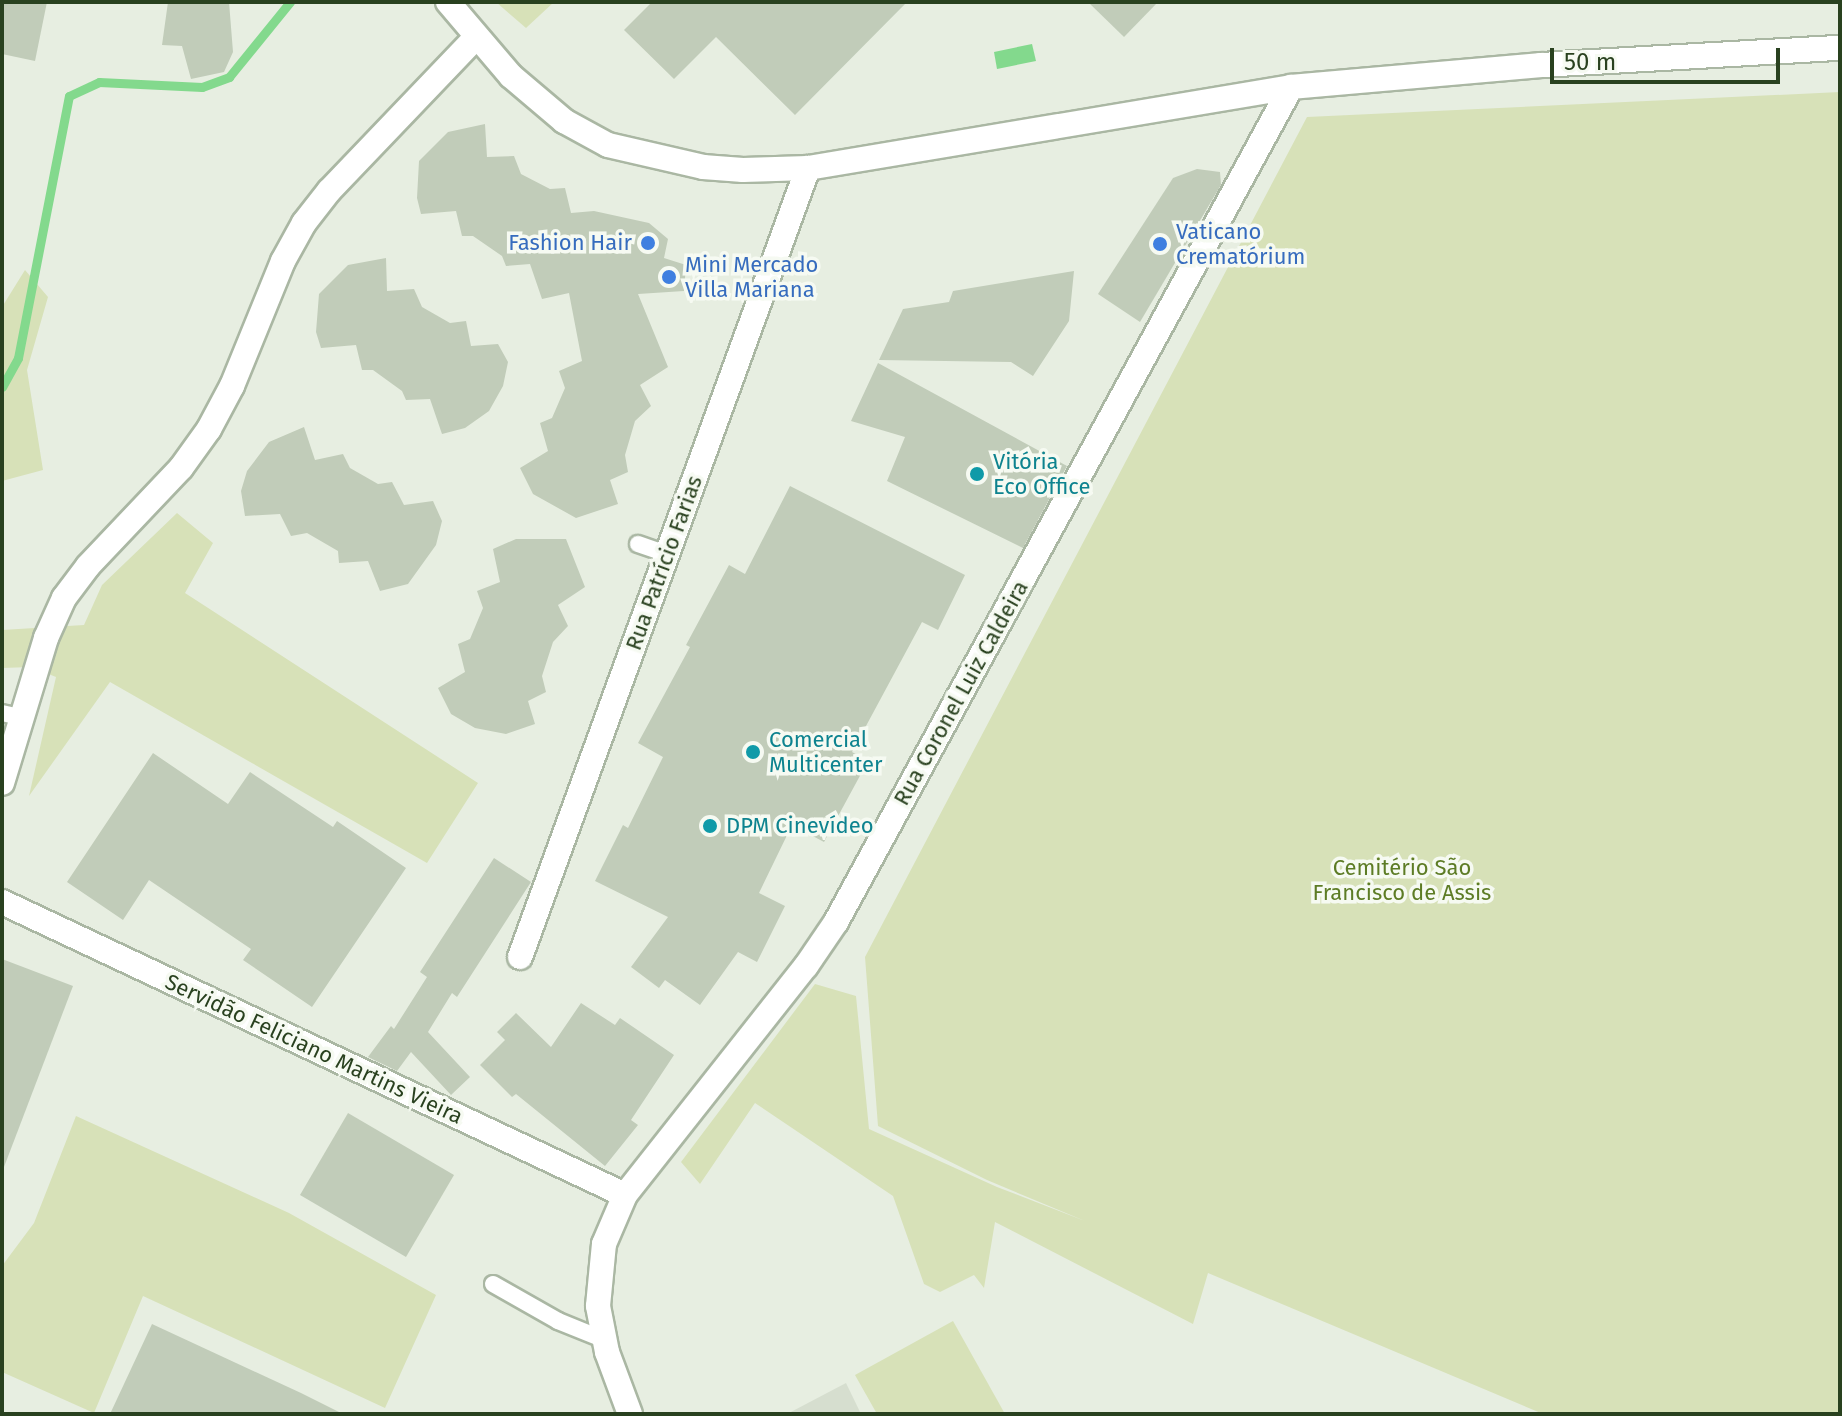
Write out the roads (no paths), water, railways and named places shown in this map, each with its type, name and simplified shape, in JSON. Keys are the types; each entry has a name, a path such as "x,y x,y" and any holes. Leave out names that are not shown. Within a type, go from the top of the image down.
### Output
{"street":[{"path":"448,2 475,38 511,76 564,121 608,145 703,167 743,170 808,168 1291,87 1510,68 1840,48"},
{"path":"2,783 11,715 64,598 88,566 181,468 209,429 232,386 283,261 304,223 329,191 475,38"},
{"name":"Rua Coronel Luiz Caldeira","path":"630,1414 605,1340 598,1306 604,1244 625,1195 806,966 836,922 1291,87"},
{"name":"Rua Patrício Farias","path":"520,957 808,168"},
{"name":"Servidão Feliciano Martins Vieira","path":"2,902 625,1195"}],"lane":[{"path":"638,544 667,554"},
{"path":"493,1284 558,1321 605,1340"}],"waterway":[{"path":"2,387 18,358 69,96 99,82 202,87 229,77 290,2"}],"place":[{"name":"Fashion Hair","path":"648,243"},
{"name":"Vaticano Crematórium","path":"1160,244"},
{"name":"Mini Mercado Villa Mariana","path":"669,277"},
{"name":"Vitória Eco Office","path":"977,474"},
{"name":"Comercial Multicenter","path":"753,752"},
{"name":"DPM Cinevídeo","path":"710,826"}],"park label":[{"name":"Cemitério São Francisco de Assis","path":"1402,880"}]}
